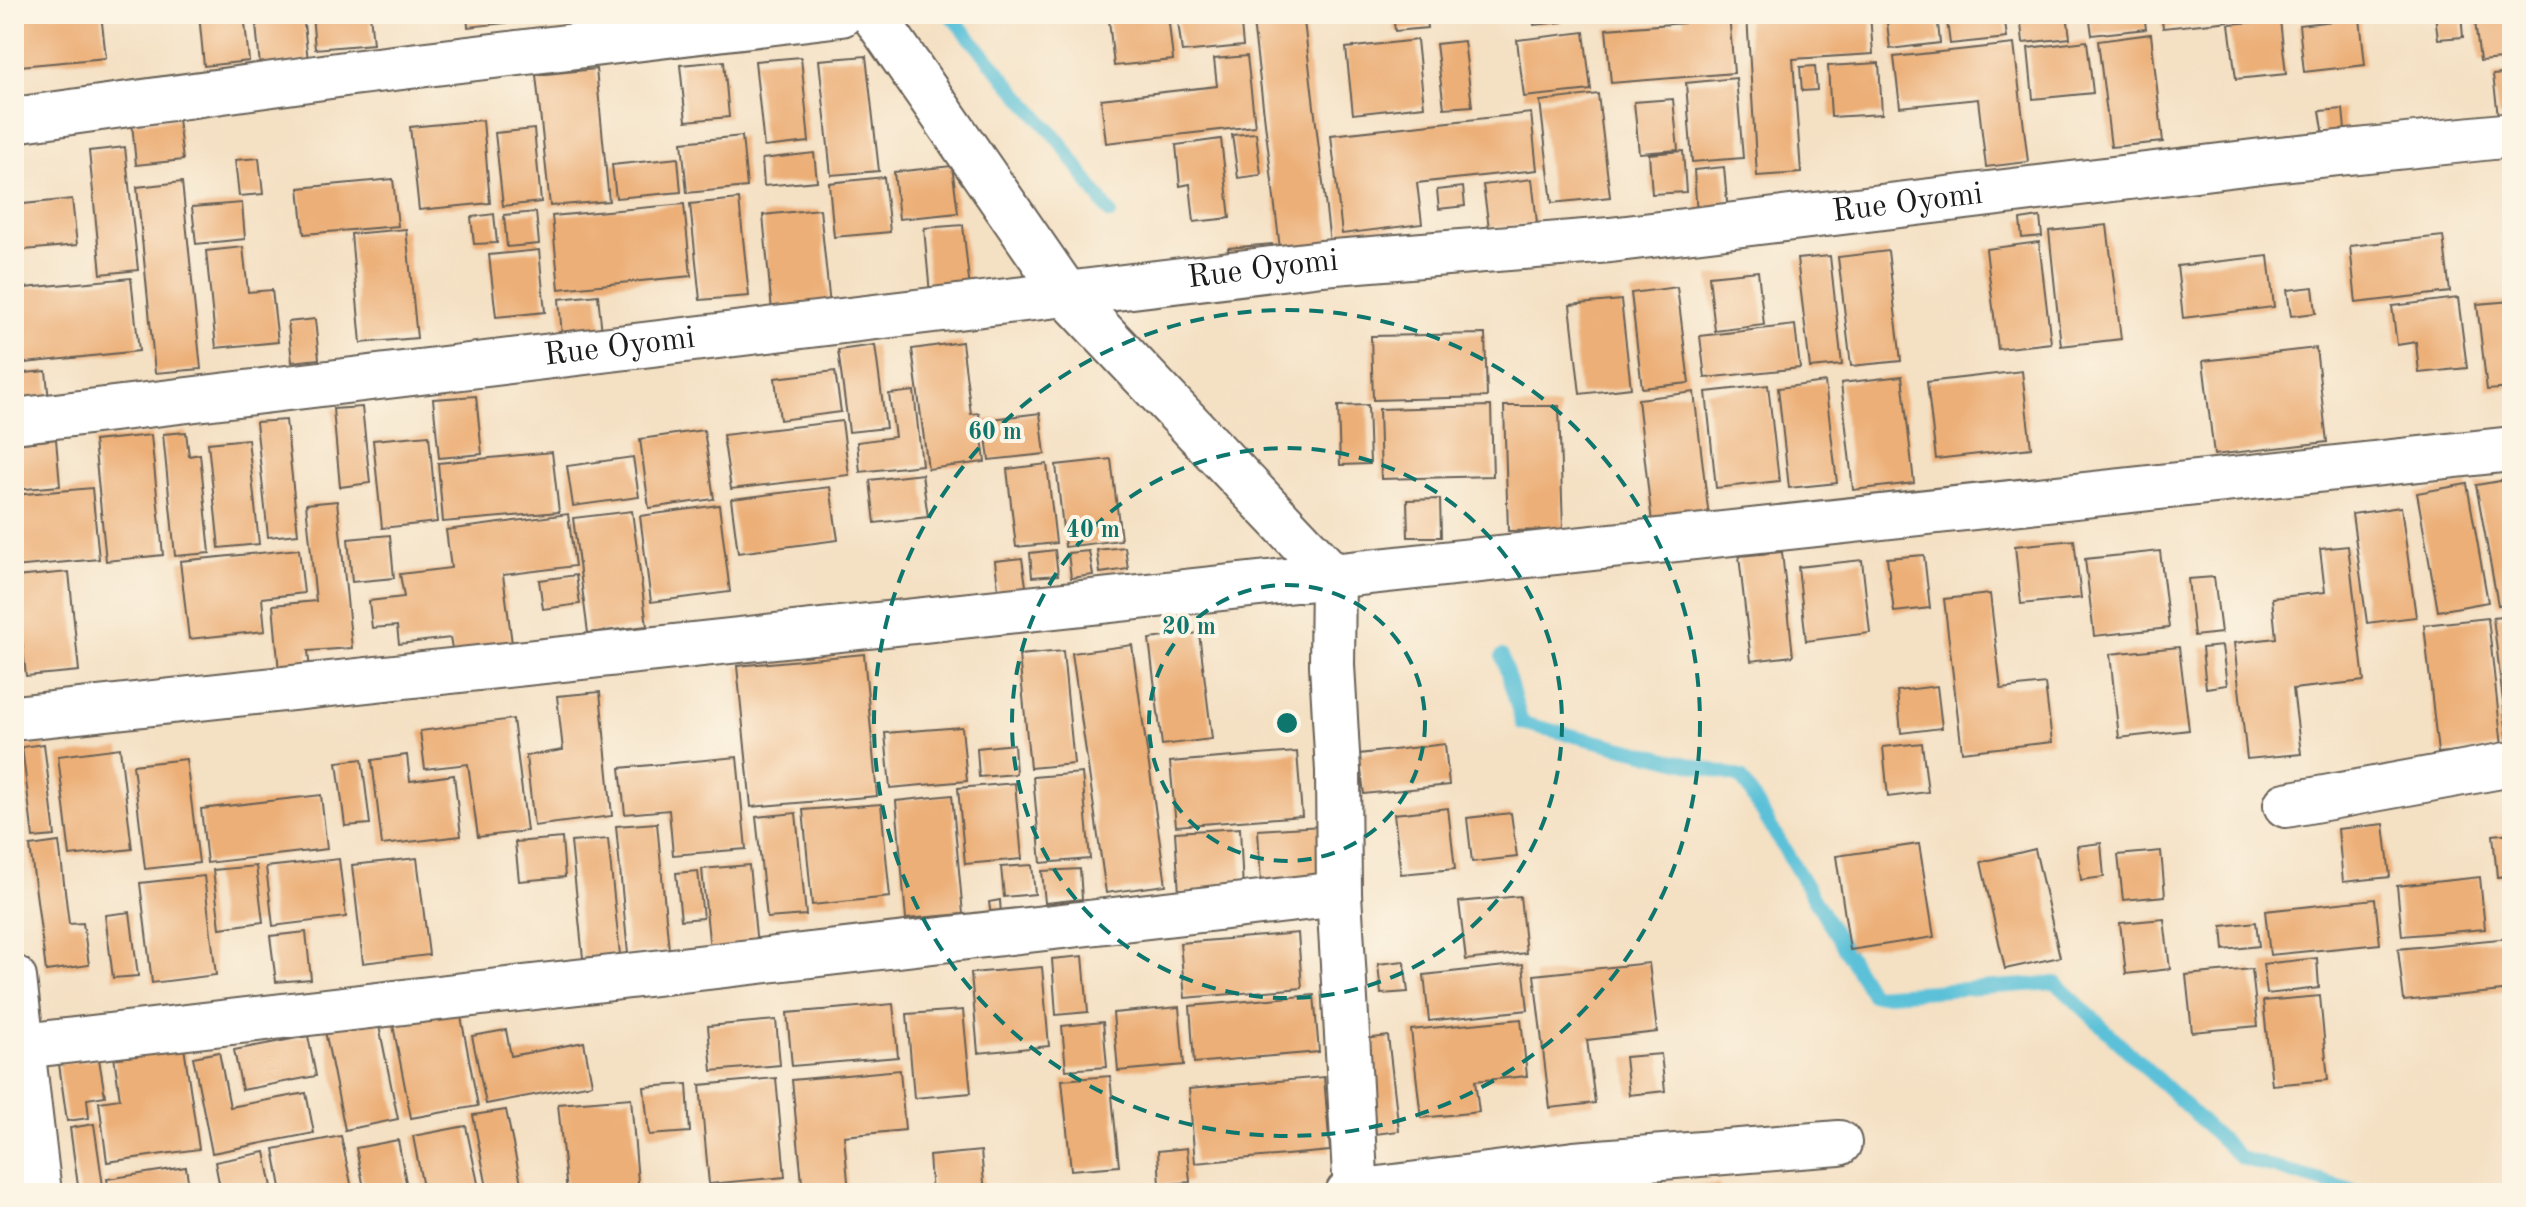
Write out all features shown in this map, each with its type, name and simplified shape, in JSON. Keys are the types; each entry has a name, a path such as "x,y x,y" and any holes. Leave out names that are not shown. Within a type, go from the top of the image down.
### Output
{"street":[{"path":"14,120 352,73 841,14"},
{"path":"873,14 1068,296 1333,576 1332,665 1338,771 1339,894 1356,1193"},
{"name":"Rue Oyomi","path":"14,421 1322,263 1610,240 2270,160 2512,135"},
{"path":"14,718 2512,449"},
{"path":"2286,805 2512,764"},
{"path":"17,1047 1339,894"},
{"path":"14,978 17,1047 39,1193"},
{"path":"1348,1193 1574,1164 1839,1143"}],"building":[{"path":"101,14 106,58 20,66 15,17"},
{"path":"199,14 244,14 249,61 204,66"},
{"path":"255,14 303,14 308,61 260,66"},
{"path":"312,14 370,14 373,44 315,49"},
{"path":"467,14 522,14 523,21 468,27"},
{"path":"1168,14 1173,60 1114,66 1109,20"},
{"path":"1177,14 1240,14 1243,46 1182,52"},
{"path":"1252,14 1350,14 1304,21 1331,252 1281,257"},
{"path":"1393,14 1426,14 1427,28 1395,31"},
{"path":"1532,14 1561,14 1562,22 1534,25"},
{"path":"1683,14 1729,14 1734,73 1611,83 1606,29 1684,23"},
{"path":"1870,14 1873,54 1793,59 1801,173 1757,176 1747,16"},
{"path":"1886,14 1937,14 1940,43 1890,49"},
{"path":"1946,14 2004,14 2007,38 1950,44"},
{"path":"2020,14 2067,14 2070,38 2023,43"},
{"path":"2089,14 2144,14 2146,29 2092,35"},
{"path":"2161,14 2229,14 2230,21 2163,28"},
{"path":"2435,14 2461,14 2463,37 2438,39"},
{"path":"2474,14 2512,14 2512,58 2480,61"},
{"path":"2360,18 2365,65 2304,72 2299,25"},
{"path":"2280,20 2286,74 2236,79 2229,24"},
{"path":"1584,32 1591,90 1524,97 1517,40"},
{"path":"2151,34 2163,142 2111,147 2098,41"},
{"path":"1417,40 1424,106 1353,114 1346,48"},
{"path":"1464,41 1472,106 1444,108 1436,44"},
{"path":"2087,41 2093,93 2033,99 2028,48"},
{"path":"2014,44 2028,162 1986,167 1978,99 1900,107 1894,57"},
{"path":"866,56 879,171 831,175 819,60"},
{"path":"1247,56 1255,126 1106,143 1101,99 1217,86 1214,59"},
{"path":"801,57 809,142 764,147 755,61"},
{"path":"724,61 729,117 686,121 680,65"},
{"path":"1879,63 1882,114 1831,117 1828,66"},
{"path":"1815,66 1817,90 1802,91 1800,67"},
{"path":"596,69 609,201 550,206 536,75"},
{"path":"2512,73 2512,115 2498,116 2493,75"},
{"path":"1736,78 1743,158 1692,162 1686,83"},
{"path":"1598,94 1610,197 1552,203 1540,101"},
{"path":"1673,99 1678,150 1639,153 1634,102"},
{"path":"2343,109 2346,140 2325,142 2320,111"},
{"path":"1531,113 1537,170 1417,183 1422,224 1342,234 1331,135"},
{"path":"178,119 183,160 136,165 132,123"},
{"path":"483,120 490,203 419,210 410,127"},
{"path":"534,129 541,202 503,206 495,133"},
{"path":"1256,133 1261,175 1238,178 1232,135"},
{"path":"742,136 747,187 687,193 682,142"},
{"path":"1221,139 1230,218 1194,222 1190,184 1180,186 1176,145"},
{"path":"125,147 138,270 101,274 89,151"},
{"path":"1683,151 1686,192 1652,194 1649,154"},
{"path":"814,153 817,181 764,186 762,159"},
{"path":"259,158 263,194 239,196 235,160"},
{"path":"678,158 681,192 616,198 612,165"},
{"path":"952,166 958,213 899,219 894,172"},
{"path":"1724,167 1728,213 1697,216 1694,170"},
{"path":"884,177 890,232 834,237 829,183"},
{"path":"393,179 398,226 304,234 299,188"},
{"path":"1532,179 1537,223 1489,228 1483,185"},
{"path":"182,182 201,369 155,373 137,187"},
{"path":"1463,187 1465,206 1439,209 1437,190"},
{"path":"72,199 77,245 14,251 14,205"},
{"path":"739,199 749,296 700,300 690,204"},
{"path":"242,203 245,239 196,244 192,207"},
{"path":"684,204 691,276 559,289 552,216"},
{"path":"820,209 830,306 772,311 763,215"},
{"path":"536,212 539,244 507,247 504,215"},
{"path":"494,214 497,243 474,244 471,217"},
{"path":"2040,217 2042,236 2022,238 2020,220"},
{"path":"963,225 970,290 930,294 924,228"},
{"path":"2107,225 2121,339 2061,346 2049,231"},
{"path":"406,229 417,338 361,343 351,234"},
{"path":"2443,236 2450,292 2356,303 2350,246"},
{"path":"2039,242 2051,343 1998,349 1986,249"},
{"path":"1272,244 1275,265 1231,270 1228,248"},
{"path":"243,247 248,292 272,290 278,342 216,348 206,251"},
{"path":"539,250 545,312 496,317 489,255"},
{"path":"1888,251 1901,361 1851,366 1838,257"},
{"path":"1830,256 1842,365 1810,368 1797,259"},
{"path":"2268,256 2274,307 2183,318 2177,266"},
{"path":"1758,271 1764,325 1715,331 1709,276"},
{"path":"131,278 139,351 16,364 14,289"},
{"path":"1677,287 1689,383 1642,388 1631,293"},
{"path":"2313,287 2316,313 2291,316 2287,290"},
{"path":"598,295 602,333 562,337 559,299"},
{"path":"2458,298 2467,368 2419,373 2416,342 2397,345 2392,306"},
{"path":"1621,300 1631,388 1580,394 1570,305"},
{"path":"2512,301 2512,388 2487,390 2477,304"},
{"path":"315,319 319,359 292,362 288,322"},
{"path":"1795,325 1800,368 1705,378 1700,336"},
{"path":"1485,334 1487,397 1373,400 1371,336"},
{"path":"962,342 971,414 979,413 985,462 928,469 912,349"},
{"path":"875,345 886,428 849,432 838,350"},
{"path":"2316,348 2327,442 2214,455 2203,361"},
{"path":"46,371 49,401 14,404 14,374"},
{"path":"835,371 841,412 780,420 775,378"},
{"path":"2022,371 2031,448 1936,459 1927,382"},
{"path":"1902,376 1914,483 1853,490 1841,383"},
{"path":"1825,382 1837,483 1789,488 1778,388"},
{"path":"1768,385 1779,481 1716,488 1706,392"},
{"path":"914,391 922,465 860,472 857,442 895,437 889,394"},
{"path":"1694,392 1709,517 1652,523 1638,399"},
{"path":"476,396 482,454 439,458 433,399"},
{"path":"1368,405 1370,464 1340,465 1338,406"},
{"path":"1491,406 1493,476 1381,479 1379,409"},
{"path":"1504,406 1559,406 1563,530 1508,531"},
{"path":"362,407 370,483 340,487 333,409"},
{"path":"1040,413 1045,454 989,460 984,420"},
{"path":"286,420 298,534 268,537 256,422"},
{"path":"842,421 849,475 731,489 723,435"},
{"path":"704,430 714,499 649,508 640,439"},
{"path":"186,432 189,456 200,454 210,553 175,556 163,434"},
{"path":"151,435 163,555 106,561 94,441"},
{"path":"429,435 437,522 382,528 373,440"},
{"path":"56,439 60,486 14,490 14,444"},
{"path":"248,439 259,544 219,548 208,443"},
{"path":"552,452 559,512 443,522 438,463"},
{"path":"633,457 639,497 573,506 567,466"},
{"path":"1111,459 1121,540 1065,547 1056,465"},
{"path":"1047,464 1056,543 1016,547 1007,469"},
{"path":"922,474 928,517 875,523 870,480"},
{"path":"2512,479 2512,603 2498,605 2476,485"},
{"path":"2467,484 2488,602 2438,611 2417,493"},
{"path":"830,487 838,540 738,553 731,499"},
{"path":"92,488 99,559 14,567 14,495"},
{"path":"1440,499 1441,537 1408,537 1407,500"},
{"path":"337,501 352,648 308,651 311,680 280,683 273,605 316,601 306,504"},
{"path":"719,505 730,592 651,602 640,516"},
{"path":"2401,507 2416,617 2367,623 2352,514"},
{"path":"632,511 647,626 588,633 573,518"},
{"path":"568,514 575,566 503,575 513,651 454,658 450,638 399,644 397,626 372,628 369,601 404,597 400,574 451,568 446,530"},
{"path":"390,535 394,578 352,582 348,539"},
{"path":"2074,540 2081,598 2021,604 2015,546"},
{"path":"2348,546 2364,681 2293,689 2301,754 2247,759 2234,643 2276,638 2272,598 2325,592 2320,549"},
{"path":"1125,547 1128,569 1100,573 1097,550"},
{"path":"299,549 304,593 262,598 265,631 189,639 180,561"},
{"path":"1055,550 1058,575 1032,577 1030,553"},
{"path":"1089,551 1093,575 1071,578 1068,553"},
{"path":"2160,551 2169,628 2094,636 2085,559"},
{"path":"1782,552 1793,656 1751,661 1739,556"},
{"path":"1924,555 1930,608 1894,612 1887,558"},
{"path":"1022,558 1027,593 999,596 995,561"},
{"path":"1862,560 1870,633 1806,641 1798,567"},
{"path":"69,572 79,671 26,676 15,577"},
{"path":"576,575 580,604 543,609 539,580"},
{"path":"2214,577 2221,633 2194,636 2188,579"},
{"path":"1990,594 2001,689 2045,684 2052,742 1962,752 1944,599"},
{"path":"2512,615 2512,743 2508,744 2493,617"},
{"path":"2488,618 2502,747 2438,753 2424,625"},
{"path":"1199,633 1212,739 1162,745 1149,639"},
{"path":"1132,645 1166,885 1106,893 1072,653"},
{"path":"2222,646 2227,685 2206,688 2202,648"},
{"path":"2179,647 2189,730 2119,738 2110,654"},
{"path":"1063,651 1074,764 1030,768 1019,655"},
{"path":"864,654 877,796 751,807 737,666"},
{"path":"1937,686 1942,728 1901,733 1897,691"},
{"path":"600,692 612,816 534,826 526,756 563,750 557,696"},
{"path":"513,719 527,831 478,837 468,764 425,769 420,731"},
{"path":"962,727 967,781 890,788 885,733"},
{"path":"1922,743 1928,792 1888,797 1883,747"},
{"path":"44,744 55,836 33,838 22,747"},
{"path":"1014,744 1016,774 979,777 977,748"},
{"path":"1445,744 1449,785 1364,794 1359,754"},
{"path":"120,748 132,849 70,856 58,756"},
{"path":"1297,752 1302,816 1176,826 1170,762"},
{"path":"407,755 410,781 454,775 461,836 382,845 372,760"},
{"path":"737,757 746,849 673,855 669,810 625,814 620,768"},
{"path":"186,759 199,863 145,869 133,765"},
{"path":"362,759 370,824 345,826 337,762"},
{"path":"1082,773 1090,859 1041,863 1033,777"},
{"path":"1015,783 1022,859 965,864 958,788"},
{"path":"321,795 327,849 207,863 201,809"},
{"path":"952,795 963,914 906,919 896,801"},
{"path":"881,804 890,897 812,905 803,810"},
{"path":"1448,808 1455,869 1401,874 1394,814"},
{"path":"796,813 806,915 767,918 756,817"},
{"path":"1511,813 1517,857 1472,862 1467,818"},
{"path":"657,823 669,950 628,954 616,826"},
{"path":"2384,824 2390,877 2343,882 2338,829"},
{"path":"1322,826 1326,882 1261,885 1258,830"},
{"path":"1240,828 1243,890 1179,893 1175,832"},
{"path":"2512,833 2512,875 2497,877 2493,835"},
{"path":"562,838 565,877 519,881 515,842"},
{"path":"608,839 620,955 583,958 571,842"},
{"path":"59,842 69,924 83,923 89,965 46,971 30,846"},
{"path":"2101,843 2104,877 2081,880 2077,846"},
{"path":"1919,844 1934,937 1850,950 1836,856"},
{"path":"2035,849 2060,957 2005,969 1981,862"},
{"path":"2161,851 2165,896 2123,900 2118,855"},
{"path":"417,858 429,955 363,963 352,865"},
{"path":"339,859 346,917 273,926 266,867"},
{"path":"749,865 757,946 710,950 702,869"},
{"path":"1032,865 1035,894 1004,897 1001,867"},
{"path":"256,866 263,922 220,928 213,870"},
{"path":"1080,869 1082,899 1045,903 1042,871"},
{"path":"698,871 703,918 681,920 676,873"},
{"path":"204,876 216,975 152,983 140,883"},
{"path":"2480,877 2485,929 2402,936 2397,886"},
{"path":"1520,896 1526,953 1466,960 1459,902"},
{"path":"2375,899 2380,944 2270,955 2265,911"},
{"path":"1000,900 1001,916 991,916 989,902"},
{"path":"130,912 138,976 113,978 105,915"},
{"path":"2164,919 2170,969 2126,974 2120,923"},
{"path":"2256,922 2259,946 2224,950 2222,926"},
{"path":"306,932 311,979 276,982 270,936"},
{"path":"1298,933 1302,988 1185,998 1180,943"},
{"path":"2509,938 2512,990 2404,1001 2398,949"},
{"path":"1083,956 1088,1012 1056,1015 1052,959"},
{"path":"2317,958 2319,988 2267,994 2263,964"},
{"path":"1404,961 1408,992 1381,994 1378,964"},
{"path":"1649,963 1657,1032 1587,1040 1595,1103 1550,1108 1534,975"},
{"path":"1523,964 1528,1010 1429,1021 1424,975"},
{"path":"1042,967 1049,1046 978,1053 971,973"},
{"path":"2252,969 2258,1026 2192,1032 2186,975"},
{"path":"1314,995 1319,1052 1194,1063 1190,1006"},
{"path":"2320,996 2328,1080 2272,1085 2263,1001"},
{"path":"893,1004 898,1057 792,1066 787,1013"},
{"path":"459,1006 478,1106 411,1118 392,1020"},
{"path":"1179,1007 1184,1065 1118,1071 1113,1013"},
{"path":"963,1010 971,1093 914,1098 907,1014"},
{"path":"377,1016 398,1119 345,1130 324,1026"},
{"path":"1521,1019 1527,1076 1475,1081 1479,1112 1421,1118 1411,1030"},
{"path":"776,1020 780,1065 712,1071 708,1026"},
{"path":"1103,1022 1107,1067 1066,1070 1062,1026"},
{"path":"506,1030 511,1056 584,1042 592,1084 486,1104 472,1036"},
{"path":"308,1036 316,1076 242,1090 234,1050"},
{"path":"1388,1036 1399,1131 1376,1134 1365,1039"},
{"path":"184,1047 199,1149 107,1162 99,1102 120,1099 114,1056"},
{"path":"219,1052 230,1107 306,1093 314,1133 212,1153 193,1057"},
{"path":"1661,1054 1665,1091 1629,1095 1625,1057"},
{"path":"99,1059 105,1096 87,1099 89,1118 67,1121 59,1064"},
{"path":"900,1070 905,1130 844,1136 849,1193 803,1193 792,1080"},
{"path":"1110,1076 1119,1166 1071,1170 1062,1080"},
{"path":"1324,1077 1330,1151 1195,1163 1189,1089"},
{"path":"776,1078 785,1177 709,1184 700,1085"},
{"path":"687,1084 690,1132 649,1135 644,1087"},
{"path":"631,1098 639,1193 567,1193 558,1104"},
{"path":"506,1110 523,1193 488,1193 473,1115"},
{"path":"94,1124 104,1193 79,1193 70,1128"},
{"path":"466,1126 480,1193 424,1193 413,1136"},
{"path":"341,1136 353,1193 282,1193 274,1149"},
{"path":"398,1140 408,1193 365,1193 356,1148"},
{"path":"1187,1148 1190,1182 1160,1185 1158,1151"},
{"path":"981,1151 985,1193 932,1193 929,1156"},
{"path":"265,1152 272,1187 221,1193 215,1162"},
{"path":"186,1167 190,1193 109,1193 107,1179"},
{"path":"1637,1175 1639,1193 1556,1193 1555,1182"},
{"path":"1719,1185 1720,1193 1676,1193 1676,1187"}],"waterway":[{"path":"949,14 1060,142 1110,213"},
{"path":"1502,656 1522,723 1741,777 1872,995 2056,983 2241,1158 2362,1193"}]}
